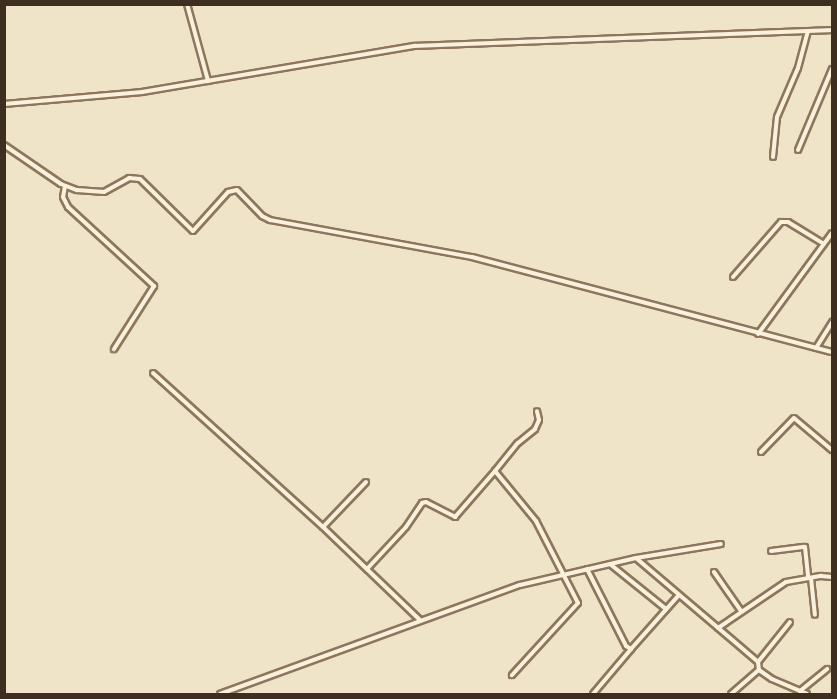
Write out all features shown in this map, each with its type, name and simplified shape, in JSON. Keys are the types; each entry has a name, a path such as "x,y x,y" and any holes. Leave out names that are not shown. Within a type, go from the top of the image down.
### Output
{"street":[{"path":"187,4 208,81"},
{"path":"4,104 142,92 415,46 832,30"},
{"path":"773,157 777,117 798,68 808,31"},
{"path":"798,150 832,69"},
{"path":"4,145 65,186 102,192 123,180 137,178 145,182 194,231 228,192 237,190 262,216 270,220 472,257 832,352"},
{"path":"65,186 63,197 68,207 155,287 114,349"},
{"path":"733,278 782,222 788,222 824,244"},
{"path":"758,334 832,233"},
{"path":"816,348 832,322"},
{"path":"153,373 323,527 420,620"},
{"path":"367,569 406,527 422,503 426,502 455,517 518,443 535,429 538,420 537,411"},
{"path":"760,452 794,418 832,450"},
{"path":"495,471 536,521 565,573 577,606 512,675"},
{"path":"323,527 366,482"},
{"path":"220,694 520,585 610,563 721,544"},
{"path":"771,551 805,547 815,615"},
{"path":"636,558 758,662 759,670 772,679 807,694"},
{"path":"610,563 666,609"},
{"path":"588,569 626,646 631,649"},
{"path":"714,572 741,611"},
{"path":"718,628 786,582 832,577"},
{"path":"593,694 679,595"},
{"path":"758,662 790,622"},
{"path":"800,692 827,669"},
{"path":"731,694 759,670"}]}
